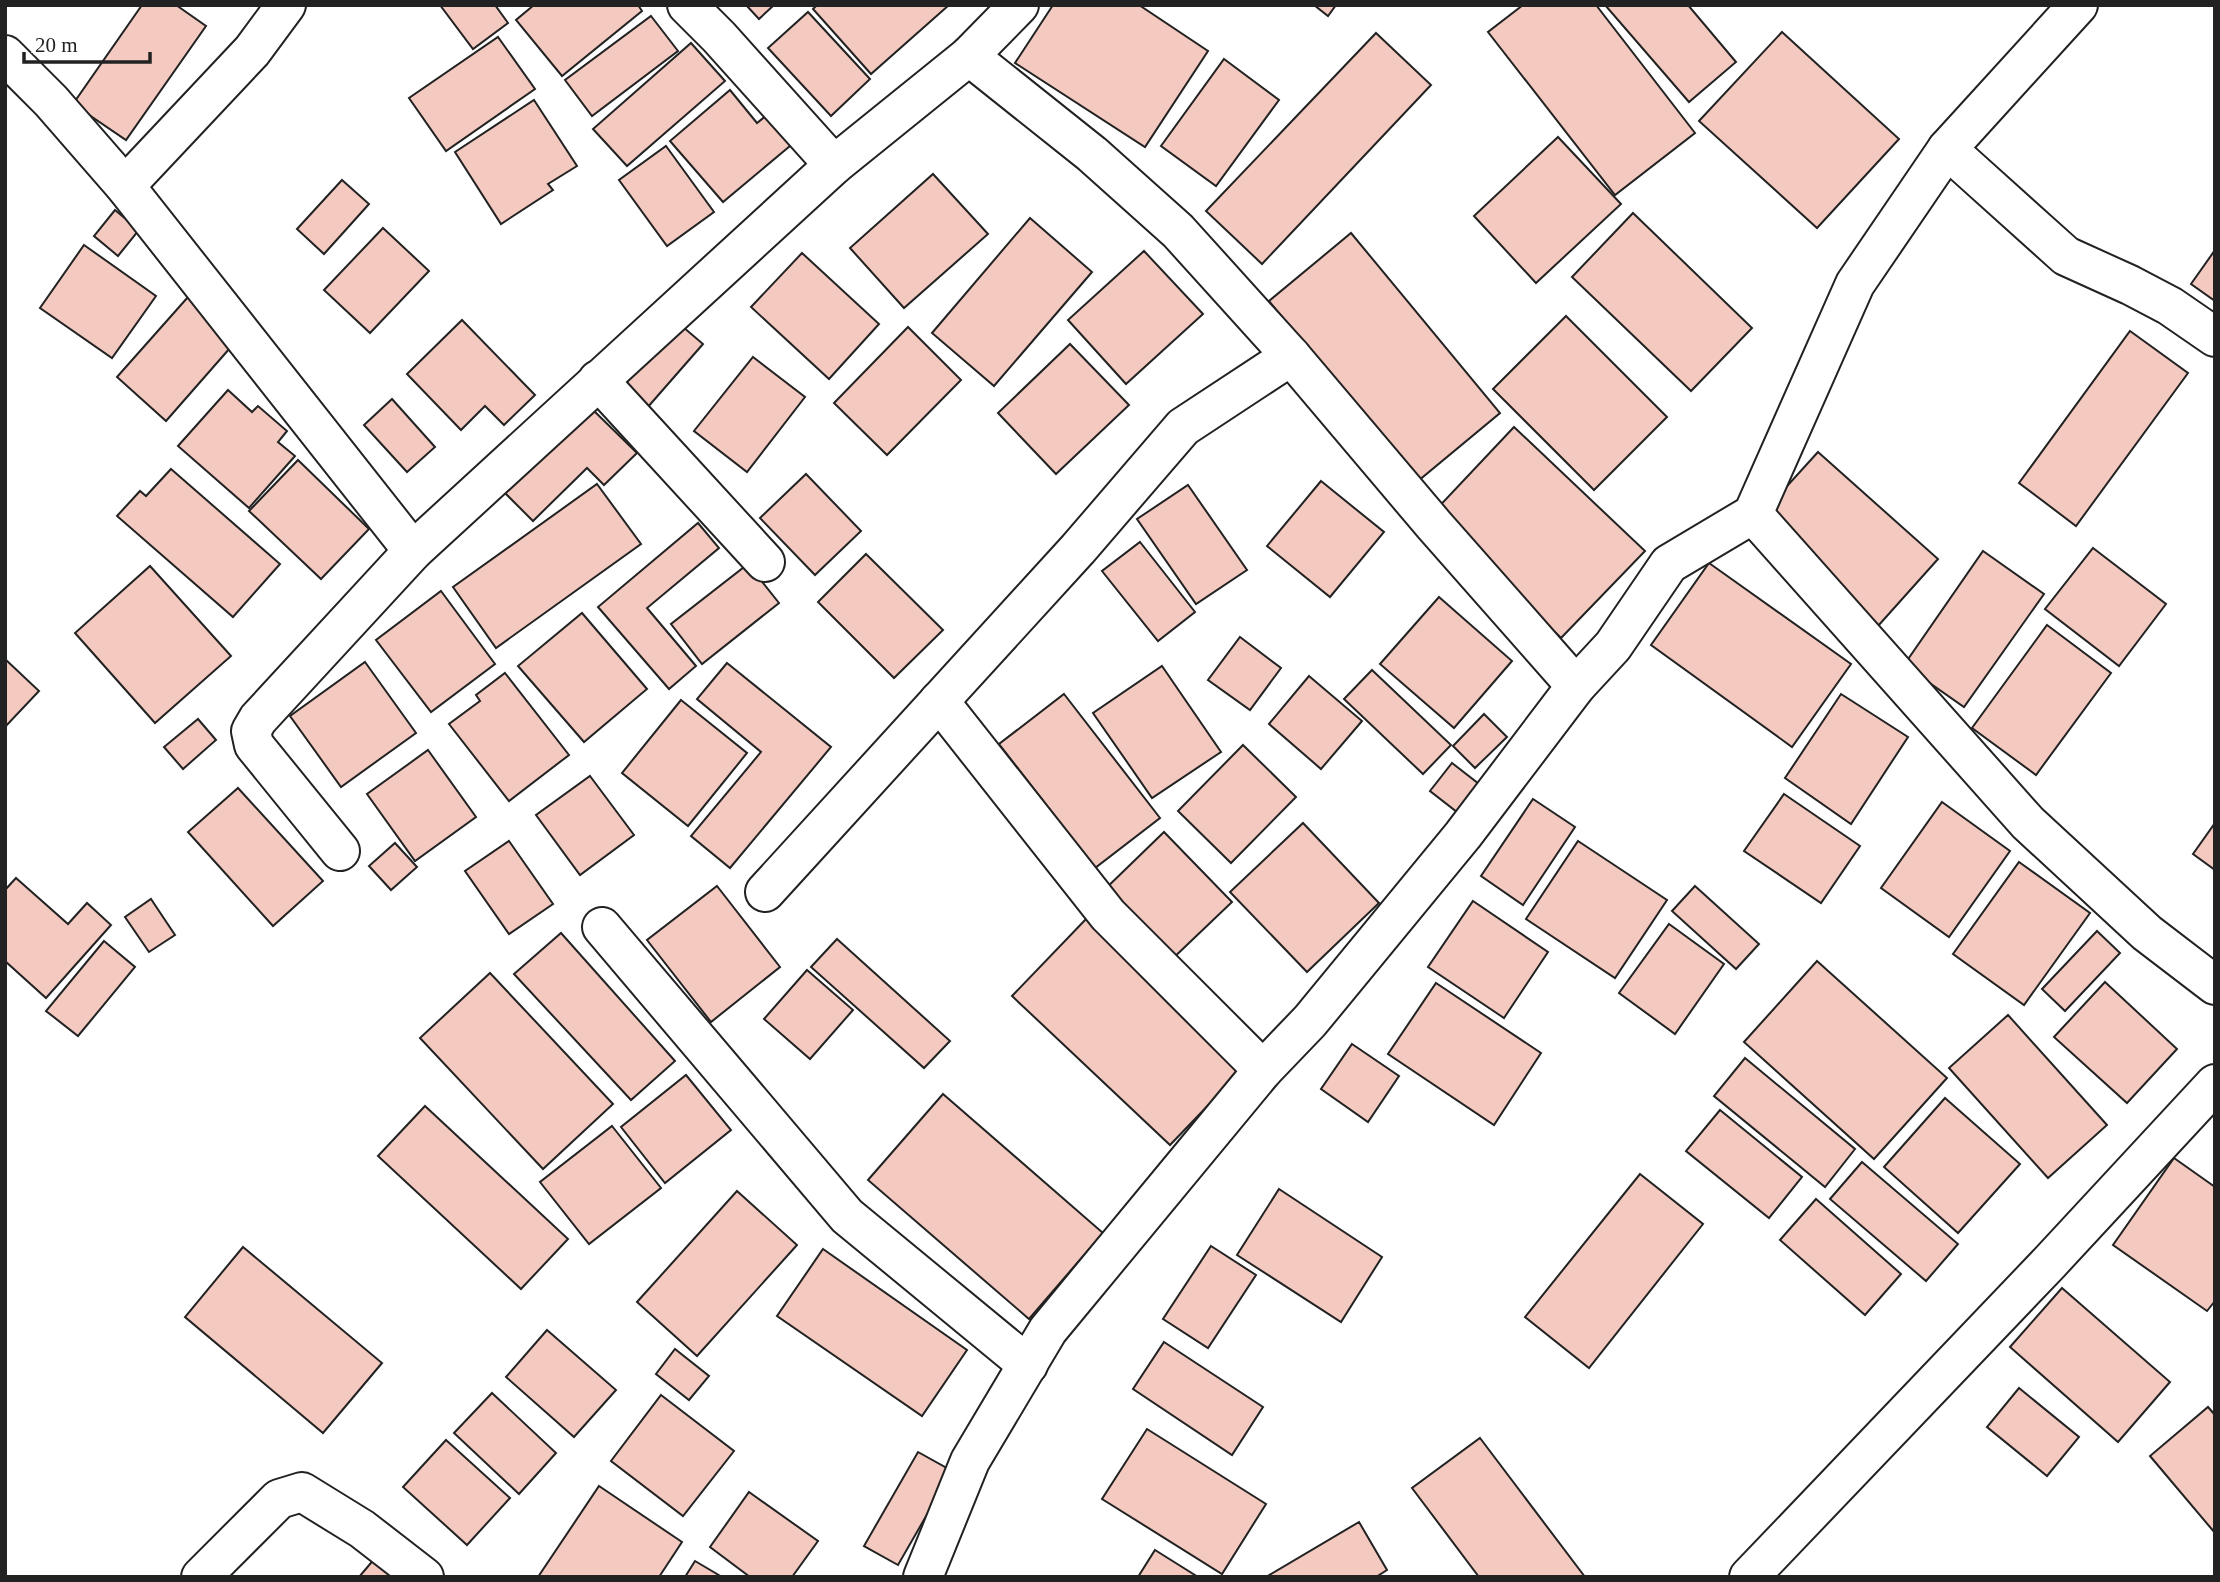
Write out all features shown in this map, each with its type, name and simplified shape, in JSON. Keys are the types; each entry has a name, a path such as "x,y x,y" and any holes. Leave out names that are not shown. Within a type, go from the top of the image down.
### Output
{"street":[{"path":"125,186 252,51 286,5"},
{"path":"687,5 834,165"},
{"path":"340,851 254,745 251,731 258,719 413,551 834,165 969,56 1019,5"},
{"path":"923,1577 970,1461 1048,1330 1262,1070 1310,1021 1463,835 1576,686 1613,646 1670,564 1753,514 1855,284 1947,149 2071,7"},
{"path":"5,55 51,101 125,186 413,551"},
{"path":"969,56 1092,154 1178,231 1291,356 1434,525 1576,686"},
{"path":"1947,149 2066,256 2170,306 2215,337"},
{"path":"765,892 1077,549 1184,427 1291,356"},
{"path":"598,380 765,562"},
{"path":"1753,514 2028,823 2147,933 2215,985"},
{"path":"939,701 1108,915 1262,1070"},
{"path":"602,927 847,1216 1028,1365"},
{"path":"1749,1577 2041,1272 2215,1084"},
{"path":"201,1577 279,1499 302,1492 362,1529 424,1577"}],"building":[{"path":"142,5 176,5 206,26 126,140 73,104"},
{"path":"440,5 495,5 508,23 473,49"},
{"path":"534,5 638,5 642,11 562,76 516,20"},
{"path":"746,5 774,5 759,19"},
{"path":"817,5 949,5 871,74 813,9"},
{"path":"1053,5 1139,5 1208,51 1145,147 1015,63"},
{"path":"1314,5 1336,5 1328,16"},
{"path":"1523,5 1596,5 1695,133 1615,195 1488,32"},
{"path":"1605,5 1688,5 1736,62 1689,102"},
{"path":"808,12 870,79 831,116 768,48"},
{"path":"651,16 678,51 592,116 565,80"},
{"path":"1782,32 1899,139 1817,228 1699,121"},
{"path":"1376,33 1431,85 1262,264 1206,211"},
{"path":"498,37 535,89 446,151 409,98"},
{"path":"691,43 725,81 627,166 593,129"},
{"path":"1224,59 1279,100 1216,186 1161,146"},
{"path":"730,90 757,123 777,107 802,136 723,202 670,141"},
{"path":"534,100 577,166 548,184 553,190 501,224 455,152"},
{"path":"1558,137 1621,204 1536,283 1474,216"},
{"path":"666,146 714,212 667,246 619,180"},
{"path":"933,174 988,234 904,308 850,248"},
{"path":"342,180 369,204 324,254 297,229"},
{"path":"115,210 139,230 118,256 94,236"},
{"path":"1633,213 1752,328 1691,391 1572,277"},
{"path":"1030,218 1092,272 994,386 932,333"},
{"path":"383,228 429,271 370,333 324,290"},
{"path":"1351,233 1500,413 1418,481 1269,301"},
{"path":"84,245 156,296 112,358 40,308"},
{"path":"2215,250 2215,301 2191,284"},
{"path":"1144,251 1203,314 1126,384 1068,320"},
{"path":"802,253 879,324 829,379 751,307"},
{"path":"188,297 237,340 166,421 117,377"},
{"path":"1566,316 1667,417 1594,490 1493,389"},
{"path":"462,320 535,395 504,425 485,406 461,430 407,374"},
{"path":"676,321 703,344 647,408 619,384"},
{"path":"908,327 961,380 887,455 834,403"},
{"path":"2130,331 2188,373 2076,526 2019,483"},
{"path":"1070,344 1129,405 1056,474 998,413"},
{"path":"753,357 805,397 747,472 694,431"},
{"path":"228,390 252,412 258,406 287,431 278,442 295,456 249,508 178,446"},
{"path":"392,399 435,447 407,472 364,425"},
{"path":"591,408 637,453 604,485 587,468 533,521 505,493"},
{"path":"1514,427 1645,551 1561,638 1432,514"},
{"path":"1818,452 1938,559 1878,626 1758,518"},
{"path":"298,460 369,529 321,579 249,511"},
{"path":"171,469 280,564 233,617 117,516 140,491 146,496"},
{"path":"806,474 861,531 815,575 760,518"},
{"path":"1321,481 1384,532 1330,597 1267,546"},
{"path":"597,484 641,544 496,648 453,587"},
{"path":"1188,485 1247,570 1196,604 1137,519"},
{"path":"698,523 719,548 647,608 696,666 669,689 598,607"},
{"path":"1140,542 1195,612 1158,641 1102,571"},
{"path":"2093,548 2166,604 2119,666 2045,609"},
{"path":"1983,551 2044,594 1964,707 1904,665"},
{"path":"866,554 943,630 894,678 818,602"},
{"path":"1709,563 1851,664 1792,747 1651,645"},
{"path":"748,564 779,603 702,664 671,624"},
{"path":"150,566 231,656 155,723 75,633"},
{"path":"441,591 495,664 431,712 376,640"},
{"path":"1439,597 1512,661 1454,728 1380,664"},
{"path":"582,613 647,689 584,742 518,666"},
{"path":"2047,625 2111,673 2036,775 1972,728"},
{"path":"1240,637 1281,668 1250,710 1208,680"},
{"path":"5,659 39,691 5,727"},
{"path":"365,662 416,733 341,787 290,716"},
{"path":"727,663 831,747 730,868 691,836 761,752 697,699"},
{"path":"1162,666 1221,752 1152,798 1093,713"},
{"path":"1372,670 1451,745 1423,774 1344,699"},
{"path":"505,673 569,755 509,801 449,724 480,701 476,695"},
{"path":"1309,676 1362,721 1321,769 1269,724"},
{"path":"1064,694 1160,818 1095,868 999,744"},
{"path":"1841,694 1908,737 1851,824 1785,778"},
{"path":"681,700 747,753 688,826 622,773"},
{"path":"1484,714 1507,737 1475,768 1453,746"},
{"path":"198,719 216,740 183,769 164,747"},
{"path":"1243,745 1296,797 1231,863 1178,811"},
{"path":"428,750 476,817 415,861 367,794"},
{"path":"1452,763 1479,784 1457,812 1430,791"},
{"path":"590,776 634,835 580,875 536,815"},
{"path":"238,788 323,881 273,926 188,832"},
{"path":"1784,794 1860,846 1821,903 1744,851"},
{"path":"1533,799 1575,827 1523,905 1481,876"},
{"path":"1942,802 2010,851 1949,937 1881,888"},
{"path":"1303,823 1379,903 1307,972 1230,892"},
{"path":"2215,823 2215,870 2193,854"},
{"path":"1164,832 1232,902 1168,963 1100,894"},
{"path":"509,841 553,904 509,934 465,871"},
{"path":"1578,841 1667,900 1615,978 1526,919"},
{"path":"395,843 417,867 391,890 369,866"},
{"path":"2019,862 2090,913 2024,1005 1953,954"},
{"path":"16,878 68,924 87,903 111,925 46,998 5,961 5,890"},
{"path":"717,886 780,967 711,1022 647,940"},
{"path":"1695,886 1759,944 1736,969 1672,911"},
{"path":"151,899 175,935 149,952 125,917"},
{"path":"1473,901 1548,952 1504,1018 1428,967"},
{"path":"1087,918 1244,1068 1170,1145 1012,996"},
{"path":"1669,924 1724,964 1675,1034 1619,993"},
{"path":"2097,931 2120,953 2065,1011 2042,989"},
{"path":"561,933 675,1061 631,1100 514,974"},
{"path":"837,939 950,1041 924,1068 811,967"},
{"path":"104,941 135,967 78,1036 46,1011"},
{"path":"1817,961 1947,1078 1874,1159 1744,1042"},
{"path":"807,970 853,1010 810,1059 764,1019"},
{"path":"490,973 613,1104 543,1169 420,1038"},
{"path":"2105,982 2177,1049 2127,1103 2054,1037"},
{"path":"1436,983 1541,1053 1494,1125 1388,1054"},
{"path":"2008,1015 2107,1125 2048,1178 1949,1068"},
{"path":"1352,1044 1399,1076 1368,1122 1321,1089"},
{"path":"1745,1058 1855,1149 1825,1187 1714,1096"},
{"path":"686,1075 731,1130 665,1183 621,1127"},
{"path":"943,1094 1103,1233 1029,1319 868,1180"},
{"path":"1945,1098 2020,1164 1958,1233 1884,1167"},
{"path":"425,1106 568,1239 521,1289 378,1156"},
{"path":"1720,1110 1802,1177 1769,1218 1686,1151"},
{"path":"612,1126 661,1188 589,1244 540,1182"},
{"path":"2174,1158 2215,1187 2215,1301 2207,1311 2113,1245"},
{"path":"1862,1162 1958,1244 1926,1281 1830,1199"},
{"path":"1640,1174 1703,1224 1589,1368 1525,1317"},
{"path":"1279,1189 1382,1257 1341,1322 1237,1255"},
{"path":"737,1191 797,1245 697,1356 637,1302"},
{"path":"1816,1199 1901,1274 1865,1315 1780,1240"},
{"path":"1211,1246 1256,1275 1208,1348 1163,1319"},
{"path":"243,1247 382,1363 323,1433 185,1317"},
{"path":"823,1249 967,1350 922,1416 777,1316"},
{"path":"2062,1288 2170,1382 2118,1442 2010,1347"},
{"path":"547,1330 616,1390 574,1437 506,1377"},
{"path":"1164,1342 1263,1407 1232,1455 1133,1389"},
{"path":"675,1349 709,1376 689,1400 656,1374"},
{"path":"2019,1388 2079,1437 2047,1476 1987,1427"},
{"path":"492,1393 556,1453 519,1494 454,1433"},
{"path":"661,1395 734,1451 683,1516 611,1461"},
{"path":"2208,1407 2215,1415 2215,1533 2150,1456"},
{"path":"1147,1429 1266,1504 1222,1574 1102,1499"},
{"path":"1480,1438 1585,1577 1479,1577 1412,1488"},
{"path":"446,1440 510,1498 467,1545 403,1487"},
{"path":"918,1452 952,1471 898,1565 864,1546"},
{"path":"599,1486 682,1542 659,1577 538,1577"},
{"path":"749,1492 818,1541 792,1577 750,1577 710,1547"},
{"path":"1359,1522 1387,1570 1376,1577 1266,1577"},
{"path":"1155,1550 1198,1577 1138,1577"},
{"path":"381,1551 412,1577 359,1577"},
{"path":"695,1561 722,1577 685,1577"}]}
